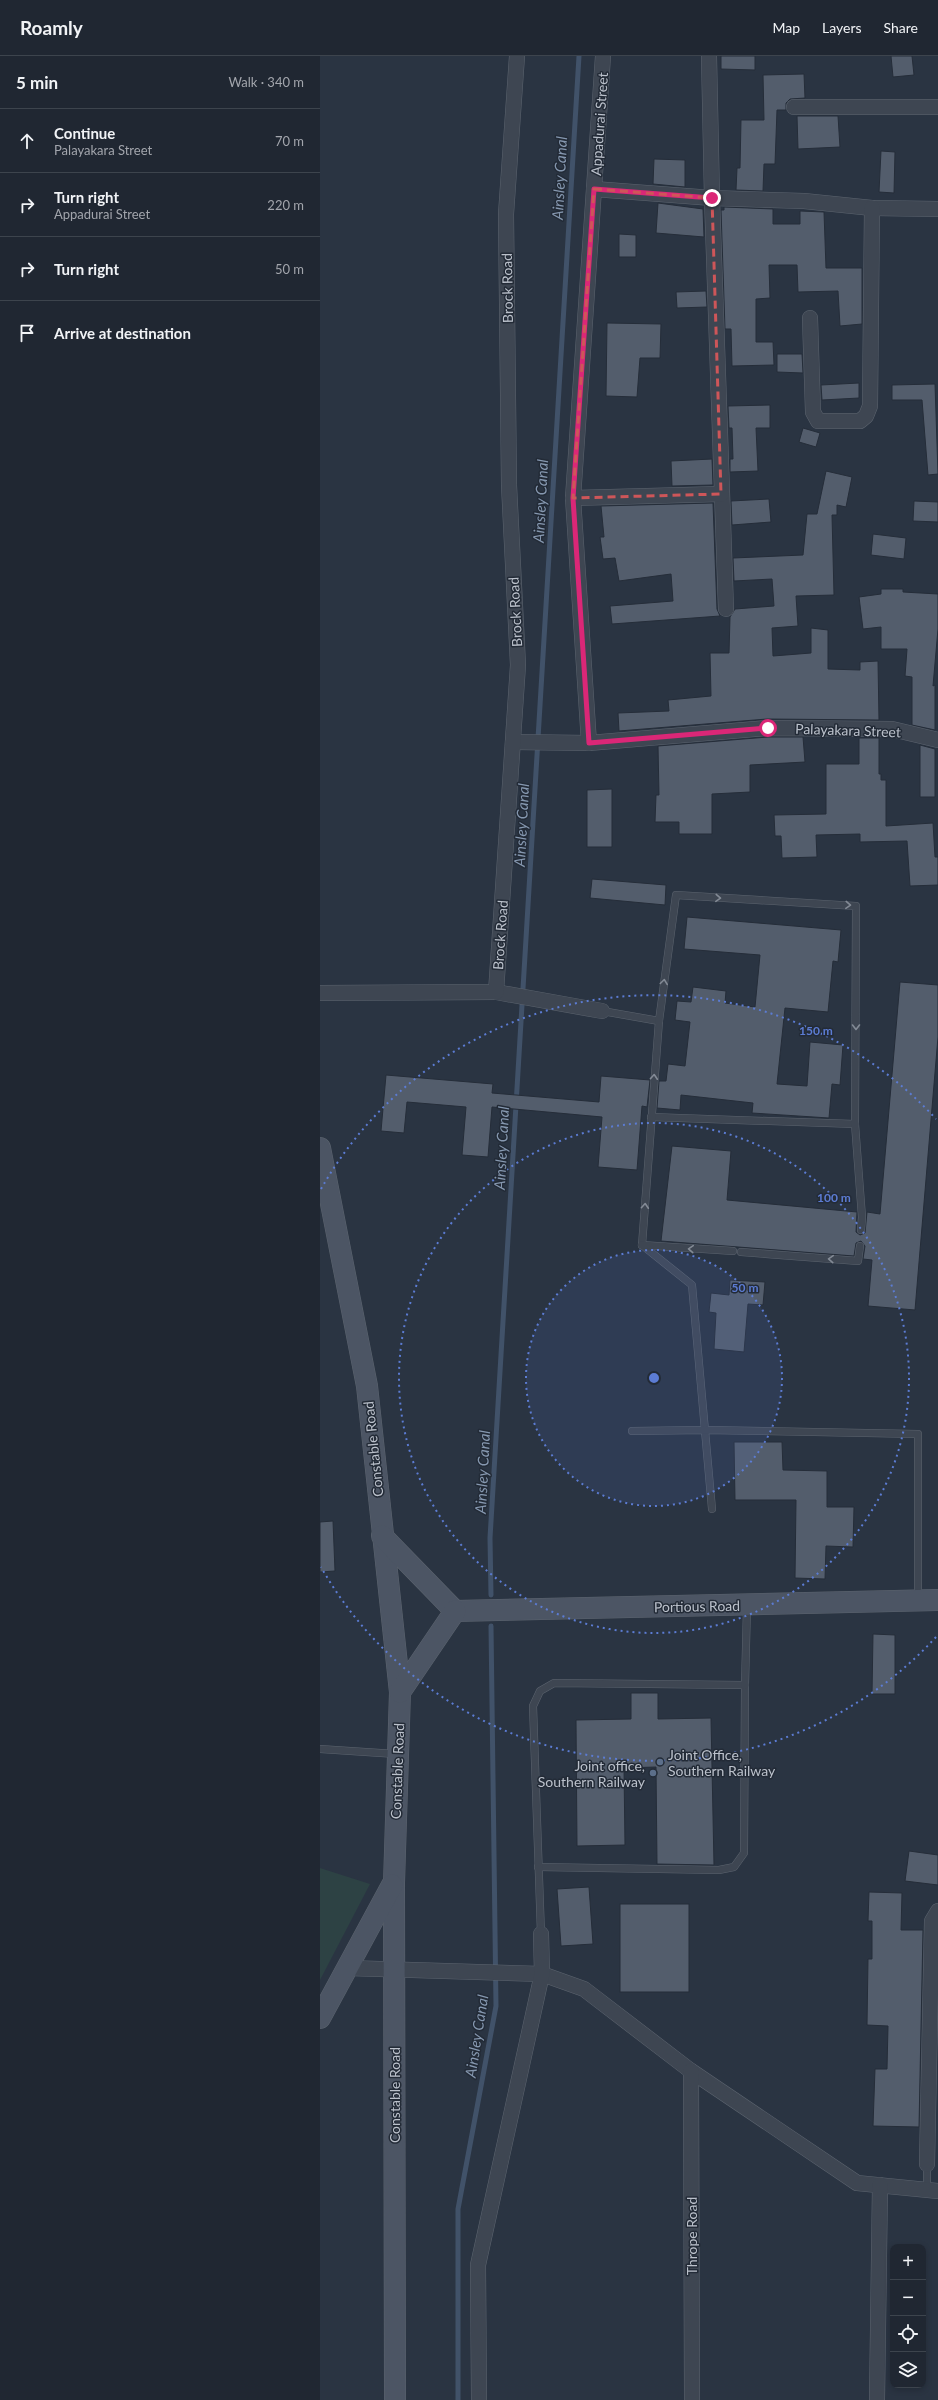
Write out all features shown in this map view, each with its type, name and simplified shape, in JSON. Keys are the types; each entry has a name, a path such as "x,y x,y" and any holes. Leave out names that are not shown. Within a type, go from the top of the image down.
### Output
{"main road":[{"name":"Constable Road","path":"320,1148 367,1386 400,1692 394,1883 395,2400"},
{"path":"382,1536 455,1611 400,1692"},
{"name":"Portious Road","path":"455,1611 928,1601"},
{"path":"320,2018 394,1883"}],"street":[{"name":"Brock Road","path":"496,992 518,665 509,485 506,214 517,56"},
{"name":"Appadurai Street","path":"589,743 573,498 603,56"},
{"path":"709,56 721,494 726,609"},
{"path":"794,107 938,107"},
{"path":"594,189 712,198 804,201 872,208 938,209"},
{"path":"810,318 813,412 818,421 860,421 866,416 870,406 872,208"},
{"path":"573,498 721,494"},
{"name":"Palayakara Street","path":"512,742 589,743 768,728 892,729 938,740"},
{"path":"320,993 496,992 602,1011"},
{"path":"927,2164 932,1921 938,1911"},
{"path":"479,2400 478,2265 542,1974 541,1934"},
{"path":"347,1968 542,1974 584,1989 691,2071 857,2183 932,2190"},
{"name":"Thrope Road","path":"691,2071 692,2400"},
{"path":"877,2400 880,2185"}],"lane":[{"path":"642,1245 659,1021 676,895 856,906 855,1124 862,1217 861,1230"},
{"path":"602,1011 659,1021"},
{"path":"651,1117 855,1124"},
{"path":"642,1245 733,1252"},
{"path":"642,1245 692,1286 712,1509"},
{"path":"741,1252 858,1261 860,1246"},
{"path":"632,1431 705,1430 918,1434 928,1601"},
{"path":"538,1867 719,1870 734,1867 744,1853 747,1605"},
{"path":"541,1934 533,1706 540,1691 554,1683 746,1685"},
{"path":"320,1749 398,1754"},
{"path":"927,2164 932,2190"}],"highlighted area":[{"path":"594,189 712,198 721,494 573,498"}],"green space":[{"path":"320,1868 370,1884 320,1980"}],"building":[{"path":"721,56 755,56 755,70 721,69"},
{"path":"891,56 912,56 914,75 893,77"},
{"path":"804,74 805,98 790,99 786,103 786,110 777,110 775,164 764,164 763,191 736,190 737,168 740,168 741,120 764,120 763,75"},
{"path":"797,116 838,116 840,147 798,149"},
{"path":"881,151 895,152 894,193 879,192"},
{"path":"654,159 685,160 685,187 653,184"},
{"path":"658,203 703,209 704,237 656,233"},
{"path":"724,207 773,209 773,224 800,224 800,211 824,212 826,268 862,268 862,324 840,326 838,291 798,292 797,265 769,265 770,298 756,299 756,342 773,342 774,365 732,366 731,329 725,329 721,210 724,210"},
{"path":"619,234 636,235 636,257 619,257"},
{"path":"706,291 707,307 677,308 676,292"},
{"path":"607,323 661,324 660,358 640,358 637,397 606,396"},
{"path":"777,354 802,354 803,373 777,372"},
{"path":"859,383 859,398 822,400 821,385"},
{"path":"935,384 938,474 928,475 922,400 892,400 892,385"},
{"path":"770,405 770,428 756,428 758,471 730,472 730,459 733,459 732,428 729,428 728,406"},
{"path":"803,428 820,433 816,447 799,442"},
{"path":"712,459 713,485 672,486 671,461"},
{"path":"826,471 852,477 846,507 837,505 837,515 832,515 834,595 796,596 798,626 772,628 773,656 811,653 811,628 828,630 828,669 860,670 860,662 878,661 879,720 767,719 619,731 618,713 669,711 668,700 711,696 710,653 729,653 730,617 735,609 774,606 772,579 734,581 733,558 803,555 807,514 817,514"},
{"path":"769,499 771,522 732,525 731,501"},
{"path":"914,501 938,502 938,522 913,521"},
{"path":"713,503 717,609 720,616 612,624 610,606 673,601 671,574 619,581 615,558 603,559 600,537 604,537 601,506"},
{"path":"873,534 906,538 904,559 871,555"},
{"path":"881,589 903,589 903,592 938,594 938,629 933,686 935,685 935,730 912,725 912,677 905,676 907,649 881,649 881,627 863,629 859,597 881,594"},
{"path":"768,737 803,737 805,762 750,765 750,792 712,794 712,834 679,834 679,822 655,822 656,795 659,795 658,746"},
{"path":"859,738 879,738 879,774 881,774 881,780 886,780 886,826 933,823 935,857 938,857 938,885 910,886 907,841 860,842 860,834 816,835 817,857 782,858 781,836 775,836 774,815 826,814 826,764 859,764"},
{"path":"920,745 935,749 935,797 920,797"},
{"path":"612,789 612,847 587,847 587,790"},
{"path":"592,879 666,885 665,905 590,898"},
{"path":"687,917 841,930 838,962 833,961 828,1012 785,1008 777,1084 807,1086 810,1042 843,1045 840,1085 832,1084 829,1118 752,1113 753,1103 681,1095 680,1110 657,1108 659,1081 666,1081 668,1064 685,1066 690,1022 675,1020 677,1001 691,1002 693,987 726,991 725,1003 755,1007 760,955 684,949"},
{"path":"900,982 938,985 938,1037 915,1310 868,1306 872,1260 863,1259 865,1246 861,1241 856,1243 854,1256 661,1241 672,1146 731,1151 727,1200 857,1212 856,1232 860,1235 865,1233 867,1212 880,1214"},
{"path":"386,1075 493,1084 492,1093 599,1102 601,1076 650,1080 647,1107 642,1106 637,1170 598,1167 602,1117 492,1107 488,1157 462,1155 466,1107 407,1102 404,1133 381,1131"},
{"path":"730,1280 765,1282 763,1305 748,1304 744,1352 714,1349 716,1313 709,1312 711,1293 729,1295"},
{"path":"734,1442 782,1442 783,1470 827,1471 827,1507 854,1507 853,1547 826,1546 825,1579 795,1578 796,1500 735,1500"},
{"path":"333,1521 335,1571 320,1572 320,1522"},
{"path":"873,1634 895,1635 895,1694 872,1694"},
{"path":"631,1693 658,1693 658,1719 711,1718 714,1865 657,1864 656,1767 624,1768 625,1845 577,1846 576,1720 631,1719"},
{"path":"909,1851 938,1855 938,1885 905,1881"},
{"path":"589,1887 593,1944 561,1946 557,1889"},
{"path":"869,1892 902,1893 901,1930 923,1930 919,2127 873,2126 875,2069 887,2069 888,2026 867,2025 868,1959 872,1959 872,1921 868,1921"},
{"path":"620,1904 689,1904 689,1992 620,1992"}],"waterway":[{"name":"Ainsley Canal","path":"491,1595 490,1538 579,56"},
{"name":"Ainsley Canal","path":"458,2400 458,2209 496,2006 491,1626"}],"place":[{"name":"Joint Office, Southern Railway","path":"660,1762"},
{"name":"Joint office, Southern Railway","path":"653,1773"}],"route":[{"path":"712,198 594,189 573,498 589,743 768,728"}]}
